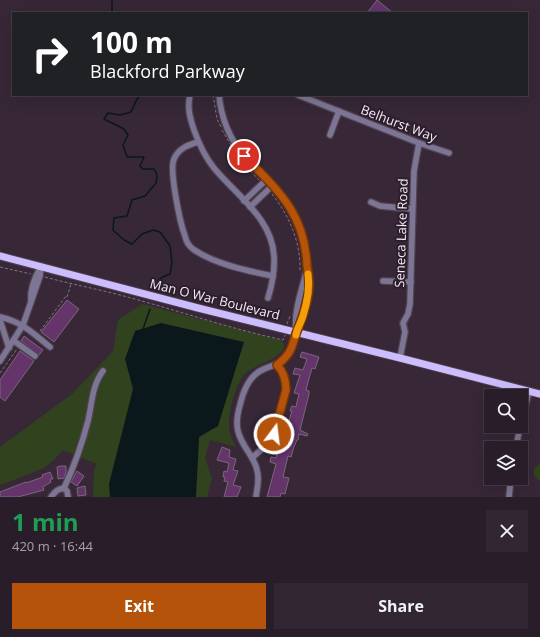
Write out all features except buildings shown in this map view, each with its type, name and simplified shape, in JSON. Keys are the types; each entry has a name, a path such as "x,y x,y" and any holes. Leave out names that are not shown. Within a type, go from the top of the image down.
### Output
{"main road":[{"name":"Man O War Boulevard","path":"0,256 198,308 540,394"}],"street":[{"path":"190,96 188,110 198,142 212,167 250,206 262,222 270,238 274,256 273,276 268,298"},
{"path":"219,96 225,122 235,144 244,156 273,185 290,206 300,226 306,246 307,267 296,316 296,332 291,351 286,358 277,365 260,371 251,379 240,405 236,424 239,437 257,469 259,479 256,497"},
{"name":"Belhurst Way","path":"301,96 419,144 449,153"},
{"path":"330,135 339,111"},
{"path":"198,142 186,146 179,151 173,160 172,168 183,230 188,244 193,249 214,260 246,271 273,276"},
{"name":"Seneca Lake Road","path":"400,358 405,332 403,323 408,314 410,304 414,171 419,144"},
{"path":"244,201 267,179"},
{"path":"250,206 273,185"},
{"path":"371,202 380,206 412,209"},
{"path":"0,361 23,325 40,276 41,266"},
{"path":"383,281 411,282"},
{"path":"0,317 23,325 50,347"},
{"path":"0,320 9,348"},
{"path":"14,341 35,356"},
{"path":"252,458 271,441 286,390 285,377 277,365"},
{"path":"51,497 56,491 64,488 76,461 88,422 96,386 103,371"},
{"path":"528,396 529,392"},
{"path":"509,497 510,485"},
{"path":"64,488 67,491 68,497"}],"path":[{"path":"67,297 71,284"}],"green space":[{"path":"142,304 280,340 284,343 284,348 280,353 249,370 238,385 233,399 229,421 231,435 236,447 210,440 205,458 212,478 207,497 93,497 94,470 97,464 63,450 44,468 4,484 0,484 0,447 72,394 113,351 118,320"},
{"path":"540,464 540,481 535,477 534,470"}],"shaded area":[{"path":"161,323 244,342 218,426 199,437 196,497 110,497 109,484 133,389 125,359 135,331"}],"waterway":[{"path":"112,0 112,12"},
{"path":"139,96 131,112 120,115 108,113 104,119 124,129 128,135 123,145 127,157 144,157 140,166 143,169 154,169 157,175 156,183 145,196 132,200 127,216 114,218 113,230 124,240 132,244 142,234 153,230 160,232 170,246 172,263 170,274 158,280 156,288"},
{"path":"143,329 150,309"}],"slow traffic":[{"path":"296,335 307,300 309,283 308,274"}],"route":[{"path":"244,156 273,185 290,206 300,226 306,246 309,283 307,300 291,351 286,358 277,365 280,367 285,377 286,390 274,434"}]}
